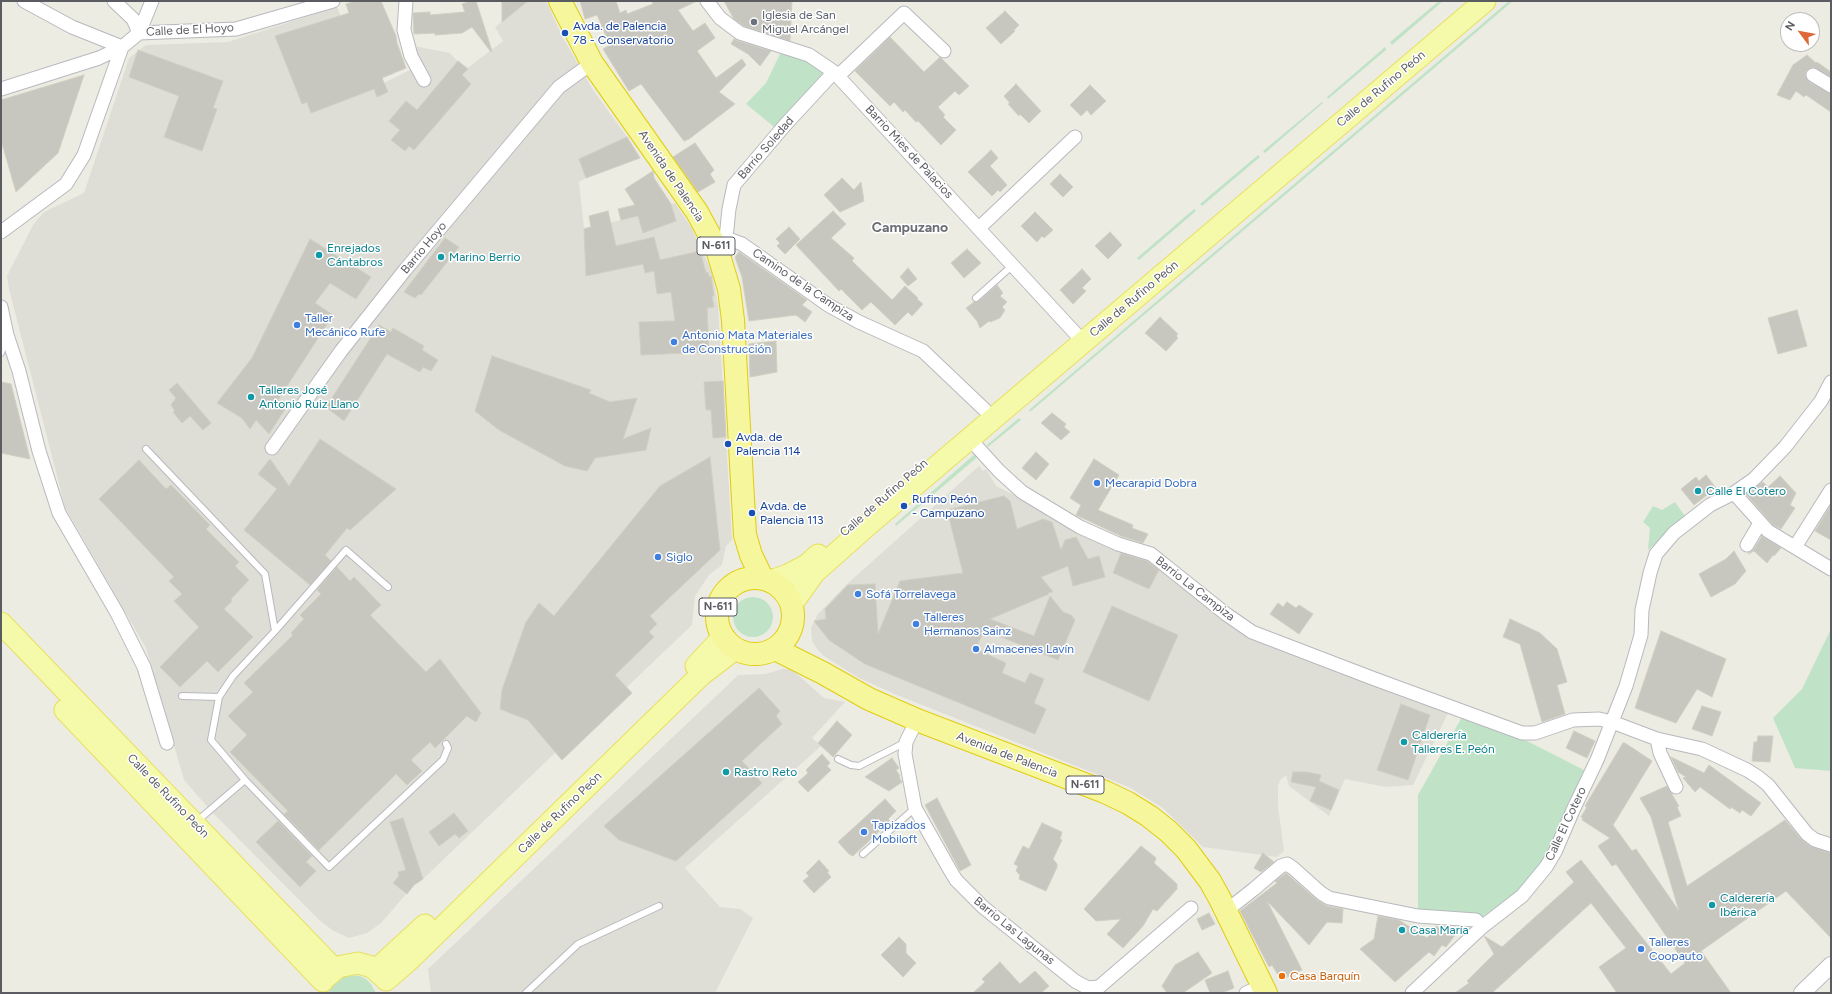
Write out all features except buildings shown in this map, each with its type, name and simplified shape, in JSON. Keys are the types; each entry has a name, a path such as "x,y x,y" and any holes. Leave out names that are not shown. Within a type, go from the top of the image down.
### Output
{"highway":[{"name":"Avenida de Palencia","path":"560,1 592,63 697,212 720,239 733,320 745,536 736,582"},
{"name":"Avenida de Palencia","path":"745,536 751,555 766,579"},
{"name":"N-611","path":"729,643 718,625 717,613 720,600 726,590 736,582 749,578 766,579 780,587 787,594 792,604"},
{"path":"729,643 745,653 755,654 775,649 784,641 790,632 793,623 792,604"},
{"name":"Avenida de Palencia","path":"790,632 823,672"},
{"name":"Avenida de Palencia","path":"775,649 823,672 869,699 917,720 1105,792 1138,809 1168,831 1186,849 1210,881 1226,911 1258,991"}],"main road":[{"name":"Calle de Rufino Peón","path":"766,579 788,575 807,565 985,410 1466,1"},
{"name":"Calle de Rufino Peón","path":"792,604 814,573 969,438 1485,1"},
{"name":"Calle de Rufino Peón","path":"1,623 195,823 314,950 325,981"},
{"name":"Calle de Rufino Peón","path":"1,643 325,981"},
{"name":"Calle de Rufino Peón","path":"385,981 693,668 729,643"},
{"path":"325,981 343,965 353,963 368,965 385,981"}],"street":[{"path":"24,1 72,27 122,47"},
{"path":"114,1 133,19 139,33"},
{"path":"1,89 99,58 122,47 139,33 152,1"},
{"name":"Calle de El Hoyo","path":"139,33 236,29 333,1"},
{"path":"406,1 404,30 412,56 424,80"},
{"name":"Barrio Mies de Palacios","path":"707,1 720,18 740,33 809,55 836,74 1076,334"},
{"path":"836,74 904,13 944,52"},
{"path":"1,232 66,184 84,155 122,47"},
{"name":"Barrio Hoyo","path":"272,448 341,351 405,270 559,87 592,63"},
{"name":"Barrio Soledad","path":"720,239 734,185 785,125 836,74"},
{"path":"1813,75 1831,86"},
{"path":"979,228 1075,137"},
{"name":"Camino de la Campiza","path":"720,239 742,244 828,305 853,319 923,351 985,410"},
{"path":"1,307 7,335 19,371 39,451 59,513 117,613 144,667 168,744"},
{"name":"Calle El Cotero","path":"1412,993 1482,927 1522,896 1546,867 1562,839 1574,808 1597,760 1626,686 1641,635 1642,610 1650,573 1656,554 1674,533 1710,504 1734,493 1754,479 1785,447 1821,400 1831,382"},
{"name":"Barrio La Campiza","path":"969,438 999,471 1022,492 1080,527 1118,544 1151,554 1226,614 1252,632 1420,696 1522,732 1535,733 1573,720 1585,718 1612,722"},
{"path":"1795,548 1831,490"},
{"path":"1734,493 1768,531 1831,569"},
{"path":"1747,545 1760,523"},
{"name":"Barrio Las Lagunas","path":"917,720 906,742 905,754 916,808 950,870 967,892 983,908 1069,976 1088,988 1099,987 1191,908"},
{"path":"1612,722 1657,739 1702,749 1747,770 1768,785 1807,834 1815,840 1831,845"},
{"path":"1657,739 1660,753 1676,787"},
{"path":"1226,911 1254,890 1280,866 1286,864 1293,868 1329,898 1418,916 1476,920 1482,927"},
{"path":"1805,992 1831,965"}],"lane":[{"path":"976,298 1013,265"},
{"path":"1,353 7,335"},
{"path":"146,449 265,574 275,631"},
{"path":"388,586 346,550 275,631 233,676 219,697 211,740 244,780 329,867 443,760 448,748 446,744"},
{"path":"182,696 219,697"},
{"path":"838,759 851,765 859,766 906,742"},
{"path":"195,823 244,780"},
{"path":"863,854 916,808"},
{"path":"526,993 578,944 659,906"}],"shaded area":[{"path":"528,1 546,1 563,38 593,90 627,137 586,178 579,182 584,228 631,218 675,203 691,227 712,272 718,306 732,540 726,546 722,565 709,575 695,596 692,625 627,687 632,693 562,760 555,753 423,879 414,885 381,923 367,933 349,938 332,930 318,919 211,811 184,780 146,648 65,507 9,289 7,276 33,225 44,212 84,193 129,58 146,45 228,42 337,7 362,71 384,83 410,70 402,51 414,46 450,53 465,70 503,41 495,27"},
{"name":"Almacenes Lavín","path":"979,466 983,471 986,469 996,486 1123,549 1114,574 1149,589 1159,569 1252,639 1449,711 1413,785 1386,787 1345,779 1329,816 1289,786 1286,775 1280,780 1278,786 1278,806 1284,851 1277,857 1203,847 1163,808 1129,787 897,695 859,678 824,656 812,641 811,628 818,614 847,584"},
{"name":"Rastro Reto","path":"783,669 790,669 824,698 845,702 812,738 821,746 685,868 720,907 740,909 753,918 715,993 431,993 428,969 738,675 765,674"}],"green space":[{"path":"1439,1 1443,1 1392,45 1390,42"},
{"path":"1509,1 1513,1 1030,412 1029,410"},
{"path":"1385,47 1386,50 1328,99 1327,97"},
{"path":"781,52 812,63 820,68 822,73 821,79 778,130 746,104 766,83"},
{"path":"1322,102 1323,103 1265,153 1263,151"},
{"path":"1258,155 1260,157 1202,206 1200,204"},
{"path":"1194,209 1196,211 1139,260 1137,258"},
{"path":"1019,418 1021,420 988,447 987,445"},
{"path":"977,452 980,455 896,526 895,524"},
{"path":"1675,502 1685,516 1648,550 1650,528 1643,522 1653,506 1662,510"},
{"path":"757,597 764,600 770,606 773,617 772,625 764,634 757,637 749,637 742,634 734,625 733,613 736,606 745,598"},
{"path":"1831,629 1831,771 1795,768 1773,718 1802,689"},
{"path":"1462,717 1527,741 1586,771 1538,873 1518,891 1482,917 1418,910 1418,795"},
{"path":"347,975 360,976 366,979 376,993 328,993 331,987 340,978"}],"place":[{"name":"Iglesia de San Miguel Arcángel","path":"754,22"},
{"name":"Avda. de Palencia 78 - Conservatorio","path":"565,33"},
{"name":"Enrejados Cántabros","path":"319,255"},
{"name":"Marino Berrio","path":"441,257"},
{"name":"Taller Mecánico Rufe","path":"297,325"},
{"name":"Antonio Mata Materiales de Construcción","path":"674,342"},
{"name":"Talleres José Antonio Ruiz Llano","path":"251,397"},
{"name":"Avda. de Palencia 114","path":"728,444"},
{"name":"Mecarapid Dobra","path":"1097,483"},
{"name":"Calle El Cotero","path":"1698,491"},
{"name":"Rufino Peón - Campuzano","path":"904,506"},
{"name":"Avda. de Palencia 113","path":"752,513"},
{"name":"Siglo","path":"658,557"},
{"name":"Sofá Torrelavega","path":"858,594"},
{"name":"Talleres Hermanos Sainz","path":"916,624"},
{"name":"Almacenes Lavín","path":"976,649"},
{"name":"Calderería Talleres E. Peón","path":"1404,742"},
{"name":"Rastro Reto","path":"726,772"},
{"name":"Tapizados Mobiloft","path":"864,832"},
{"name":"Calderería Ibérica","path":"1712,905"},
{"name":"Casa María","path":"1402,930"},
{"name":"Talleres Coopauto","path":"1641,949"},
{"name":"Casa Barquín","path":"1282,976"}],"district":[{"name":"Campuzano","path":"910,228"}]}
